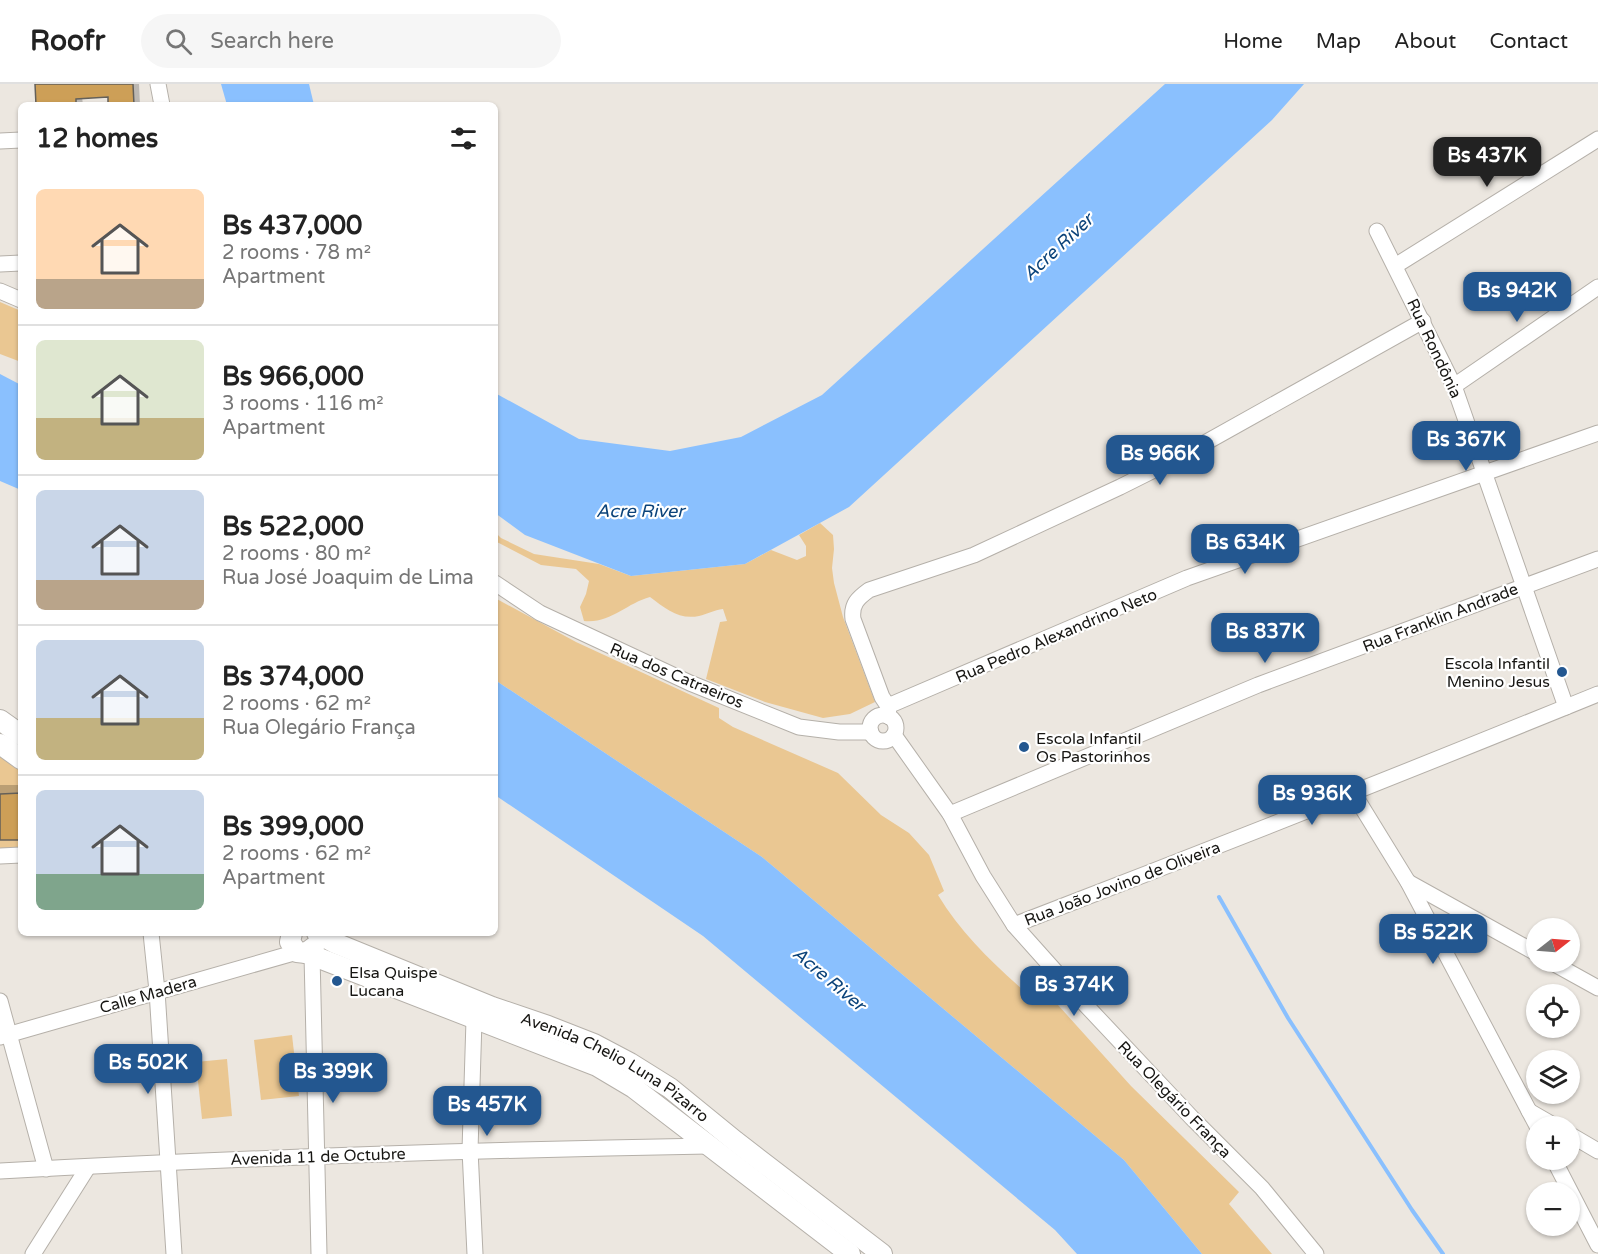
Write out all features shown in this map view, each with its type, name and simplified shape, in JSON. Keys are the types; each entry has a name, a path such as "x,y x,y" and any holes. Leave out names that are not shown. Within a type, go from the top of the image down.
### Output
{"main road":[{"path":"0,720 18,733"},
{"path":"0,744 18,757"},
{"path":"296,945 315,946 316,936"},
{"name":"Avenida Chelio Luna Pizarro","path":"321,936 481,1002 594,1044 630,1063 670,1088 882,1254"},
{"name":"Avenida Chelio Luna Pizarro","path":"296,945 474,1020 597,1066 634,1088 849,1254"}],"street":[{"path":"158,84 161,102"},
{"path":"1395,266 1598,139"},
{"path":"0,141 18,140"},
{"name":"Rua Rondônia","path":"1377,231 1455,386 1566,707"},
{"path":"0,264 18,263"},
{"path":"1455,386 1598,287"},
{"path":"0,291 18,299"},
{"path":"888,711 877,717 872,724 871,732 876,739 884,741 894,735 896,726 882,697 853,619 853,607 857,598 869,590 974,555 1120,487 1189,452 1423,321"},
{"name":"Rua Pedro Alexandrino Neto","path":"888,711 1187,578 1598,433"},
{"name":"Rua Franklin Andrade","path":"950,814 1258,685 1598,559"},
{"name":"Rua dos Catraeiros","path":"498,585 550,618 690,683 799,727 839,732 871,732"},
{"name":"Rua João Jovino de Oliveira","path":"1014,925 1278,823 1352,791 1598,694"},
{"name":"Rua Olegário França","path":"894,735 950,814 983,876 1014,925 1192,1118 1262,1188 1316,1254"},
{"path":"1352,791 1408,882 1532,1116"},
{"path":"0,856 18,855"},
{"path":"1408,882 1526,947"},
{"path":"151,936 174,1254"},
{"path":"296,945 317,1157 319,1254"},
{"name":"Calle Madera","path":"5,1036 157,991 296,945"},
{"path":"1569,972 1598,988"},
{"path":"0,1002 5,1036 46,1169"},
{"path":"474,1020 470,1150 475,1254"},
{"path":"1529,1111 1538,1116"},
{"path":"1580,1140 1598,1151"},
{"name":"Avenida 11 de Octubre","path":"0,1171 169,1161 470,1150 708,1146"},
{"path":"33,1254 88,1167"},
{"path":"1559,1170 1598,1245"}],"shaded area":[{"path":"0,302 18,310 18,361 0,354"},
{"path":"820,523 833,535 834,583 843,617 875,702 850,714 823,718 765,702 706,679 720,622 727,621 723,609 699,616 685,616 667,609 650,597 602,619 584,621 580,607 589,581 576,569 541,565 498,543 498,535 534,554 599,564 631,576 745,564 771,550 797,560 806,556 806,546 799,535"},
{"path":"498,600 576,642 719,708 719,718 733,727 838,773 881,815 909,833 929,855 944,891 938,895 959,925 984,953 1038,1003 1049,995 1131,1086 1239,1192 1229,1204 1272,1254 1202,1254 1124,1160 762,857 498,682"},
{"path":"0,752 18,765 18,849 0,850"},
{"path":"292,1035 299,1096 261,1100 254,1040"},
{"path":"227,1059 232,1116 202,1119 196,1062"}],"water":[{"path":"221,84 309,84 313,102 226,102"},
{"name":"Acre River","path":"1165,84 1304,84 1272,120 849,507 745,564 631,576 525,535 498,515 498,395 579,439 670,451 741,437 822,395"},
{"path":"0,374 18,383 18,489 0,481"},
{"name":"Acre River","path":"498,682 762,857 1124,1160 1202,1254 1077,1254 1055,1230 703,936 498,797"}],"building":[{"path":"35,84 133,84 134,102 108,102 108,97 76,99 76,102 36,102"},
{"path":"18,793 18,840 0,840 0,794"}],"waterway":[{"path":"1219,897 1288,1018 1443,1254"}],"place":[{"name":"Escola Infantil Menino Jesus","path":"1562,672"},
{"name":"Escola Infantil Os Pastorinhos","path":"1024,747"},
{"name":"Elsa Quispe Lucana","path":"337,981"}]}
